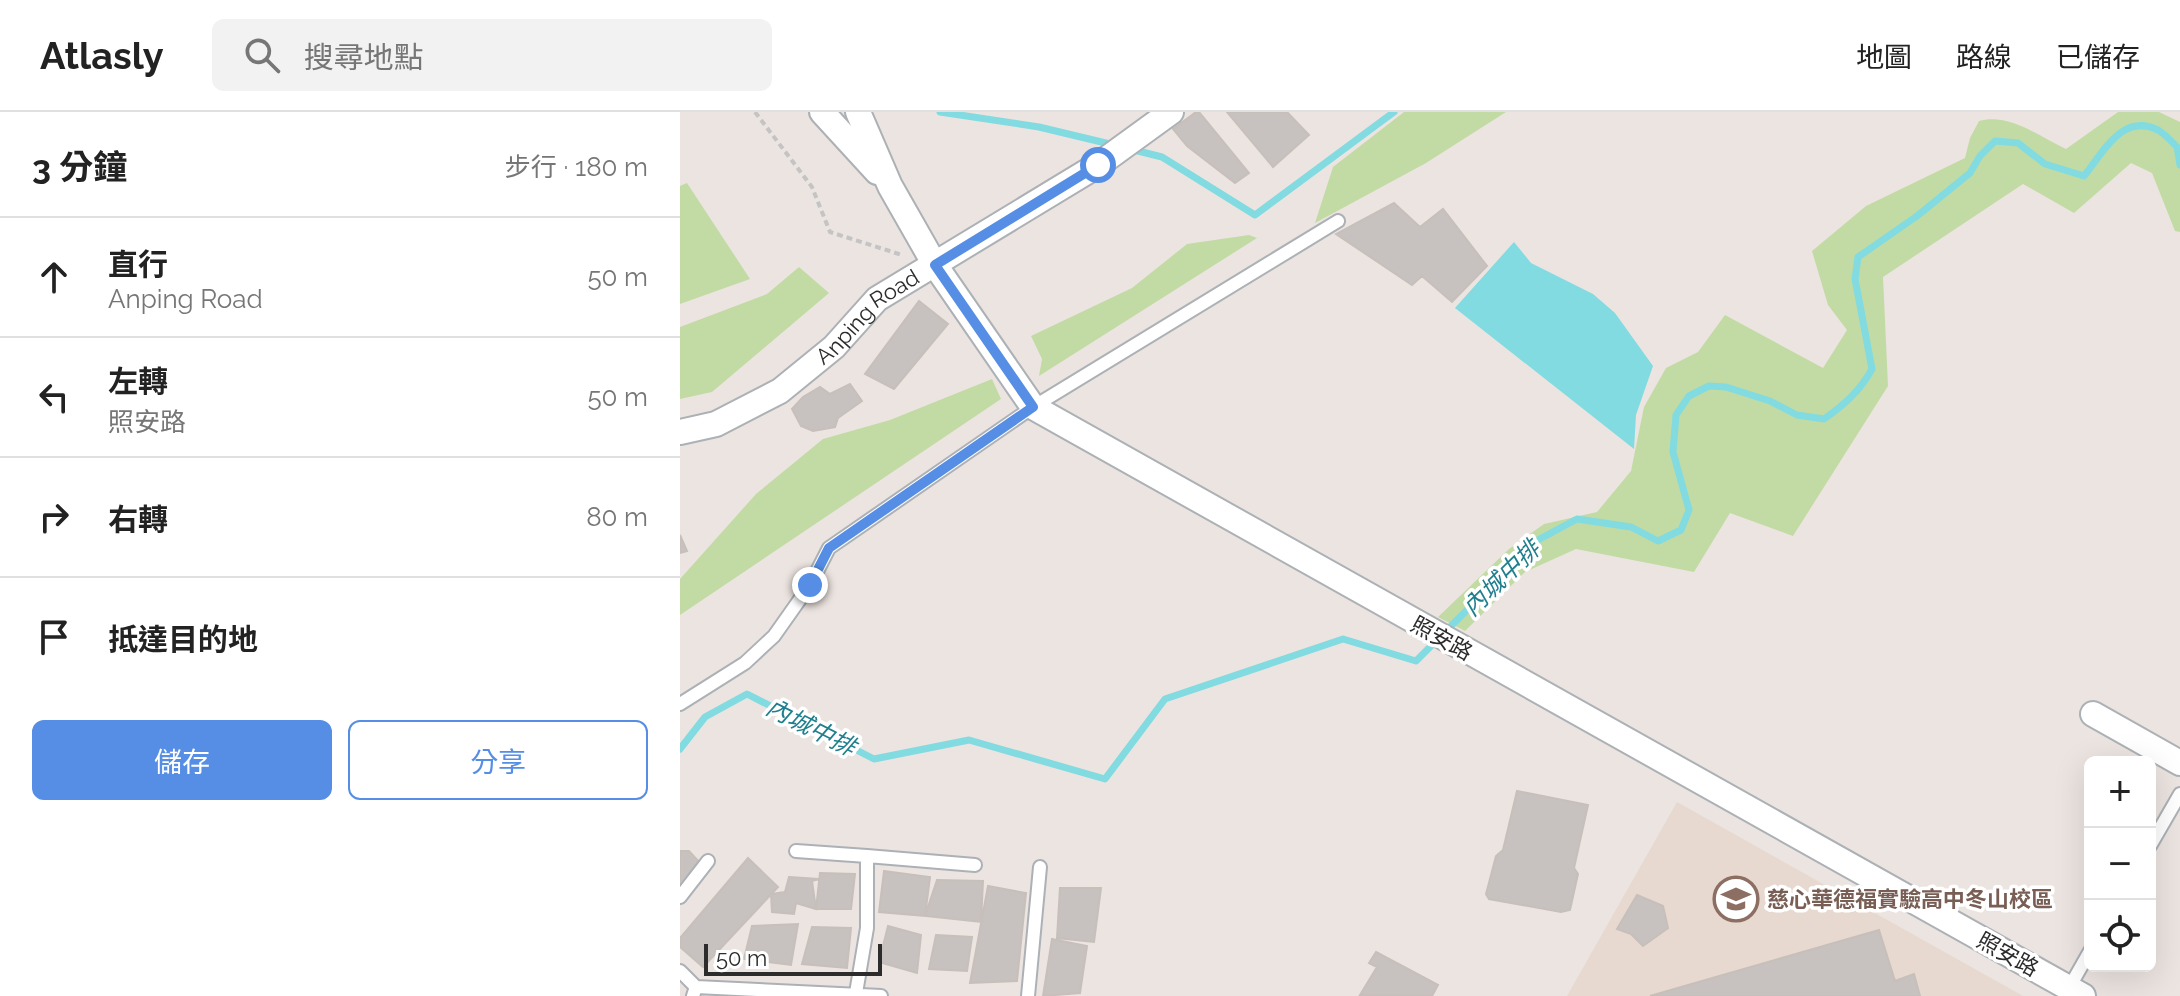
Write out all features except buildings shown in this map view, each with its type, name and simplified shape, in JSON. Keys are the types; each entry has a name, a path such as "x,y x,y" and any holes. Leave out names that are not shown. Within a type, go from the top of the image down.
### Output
{"street":[{"path":"822,112 890,186"},
{"path":"858,112 890,186"},
{"name":"Anping Road","path":"680,432 716,424 780,391 834,347 877,299 1098,165 1171,112"},
{"name":"照安路","path":"890,186 935,265 1033,407 2076,992"},
{"path":"2093,714 2178,759"}],"lane":[{"path":"680,704 745,663 774,636 810,585 829,548 1033,407 1338,221"},
{"path":"2156,836 2180,794"},
{"path":"796,851 975,865"},
{"path":"856,993 867,928 867,856"},
{"path":"680,897 708,861"},
{"path":"1028,996 1040,867"},
{"path":"2076,992 2084,969"},
{"path":"680,971 695,991 881,996"}],"path":[{"path":"755,112 812,187 830,232 935,265"}],"shaded area":[{"name":"慈心華德福實驗高中冬山校區","path":"1677,802 2023,996 1567,996"}],"green space":[{"path":"1404,112 1506,112 1426,163 1315,223 1333,167"},
{"path":"2118,112 2159,112 2180,122 2180,232 2175,231 2152,173 2131,163 2074,213 2023,184 1883,277 1888,386 1793,536 1730,513 1694,572 1576,549 1525,572 1465,631 1438,617 1509,549 1544,524 1597,512 1631,471 1644,407 1666,368 1698,352 1725,315 1823,368 1847,330 1828,305 1812,251 1866,206 1965,158 1970,138 1979,121 1990,119 2013,123 2066,149"},
{"path":"687,183 750,279 680,304 680,186"},
{"path":"1249,235 1257,238 1039,376 1042,359 1031,336 1132,288 1187,244"},
{"path":"799,267 829,293 712,392 680,399 680,327 767,294"},
{"path":"992,379 1001,399 680,615 680,579 756,494 823,439 890,420"}],"water":[{"path":"1514,242 1531,263 1593,294 1615,313 1653,366 1636,415 1634,449 1455,308"}],"waterway":[{"path":"940,112 1039,127 1114,145"},
{"path":"1130,149 1162,157 1255,215 1394,112"},
{"name":"內城中排","path":"680,749 705,717 747,694 874,759 969,740 1105,779 1165,699 1343,639 1416,661 1536,541 1577,519 1631,527 1658,541 1681,530 1689,510 1673,452 1676,415 1689,396 1709,386 1726,387 1770,401 1797,415 1824,419 1845,403 1872,369 1855,279 1858,257 1917,216 1970,173 1980,156 1995,141 2018,143 2045,164 2084,176 2115,138 2134,126 2145,126 2158,130 2177,147 2180,165"}],"place":[{"name":"慈心華德福實驗高中冬山校區","path":"1736,899"}],"route":[{"path":"810,585 829,548 1033,407 935,265 1098,165"}]}
